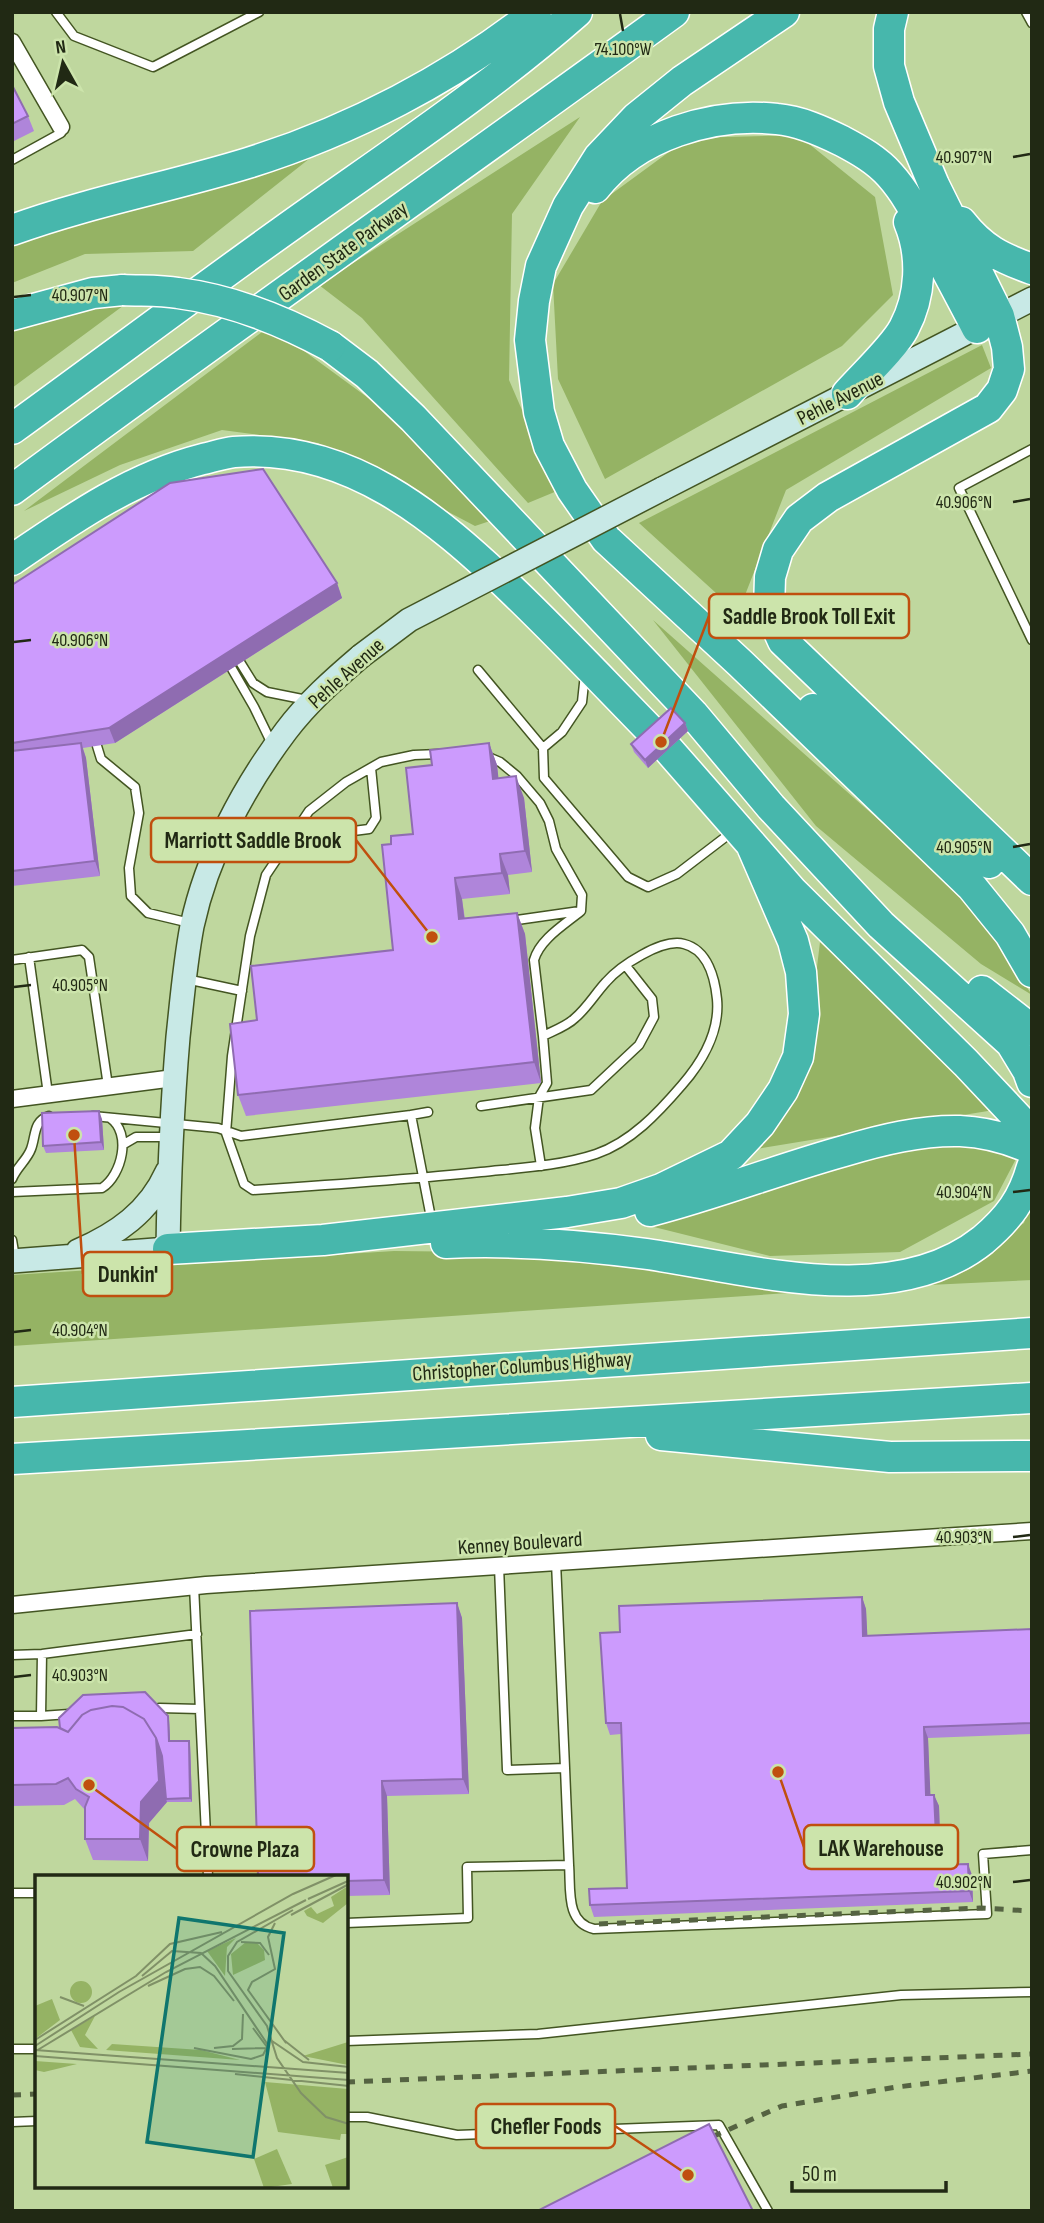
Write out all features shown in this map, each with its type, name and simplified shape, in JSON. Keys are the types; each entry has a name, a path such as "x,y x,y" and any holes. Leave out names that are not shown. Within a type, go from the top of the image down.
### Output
{"highway":[{"path":"12,230 53,215 251,162 331,131 415,91 460,65 536,12"},
{"path":"12,429 429,127 542,43 577,12"},
{"name":"Garden State Parkway","path":"12,490 674,12"},
{"path":"784,12 682,81 636,118 599,157 568,206 541,266 534,301 530,340 539,412 550,446 572,490 606,539 740,663 972,887 1010,934 1032,972"},
{"path":"893,12 889,29 889,66 899,102 988,322"},
{"path":"541,266 601,180 638,149 685,128 732,118 779,119 821,131 860,150 888,172 906,193 988,322 1007,347 1009,369 1002,390 988,408 828,496 799,520 778,550 770,578 769,610 783,641 1032,880"},
{"path":"847,394 903,330 916,298 919,268 914,235 901,205 860,150"},
{"path":"934,185 974,239 1000,258 1032,269"},
{"path":"12,316 93,293 123,290 175,292 217,299 297,328 330,346 368,374 694,714 771,807 881,925 1012,1043 1032,1082"},
{"path":"12,559 82,513 132,485 187,463 232,452 277,452 328,462 375,481 423,512 470,550 586,664 661,742 793,892 886,982 1032,1133"},
{"path":"740,663 796,693 1032,900"},
{"path":"168,1249 434,1231 621,1203 673,1184 731,1155 760,1124 783,1090 798,1056 804,1014 801,972 793,941 744,836"},
{"path":"821,861 1032,1030"},
{"path":"474,1242 600,1224 663,1208 782,1168 875,1142 919,1134 960,1131 999,1137 1032,1149"},
{"path":"323,1240 591,1247 790,1277 891,1277 933,1267 972,1248 1004,1223 1025,1190 1032,1167"},
{"name":"Christopher Columbus Highway","path":"12,1402 1032,1333"},
{"path":"12,1460 1032,1398"},
{"path":"570,1426 890,1457 1032,1456"}],"street":[{"path":"12,43 61,127"},
{"name":"Pehle Avenue","path":"168,1249 174,1077 184,978 193,924 208,874 230,821 256,774 312,701 361,656 409,620 1032,299"},
{"path":"12,1098 174,1077"},
{"path":"62,1257 103,1240 133,1220 159,1190 169,1169"},
{"path":"13,1254 62,1257 168,1249"},
{"name":"Kenney Boulevard","path":"12,1605 194,1586 1032,1531"}],"lane":[{"path":"56,12 74,36 153,67 259,12"},
{"path":"1026,12 1032,23"},
{"path":"12,160 61,133 61,127"},
{"path":"1032,449 958,488 1032,640"},
{"path":"232,648 253,683 260,688 267,692 312,701"},
{"path":"222,652 254,707 274,749"},
{"path":"543,748 562,732 582,702 586,664"},
{"path":"478,670 543,748 544,778 628,877 648,887 677,874 744,836"},
{"path":"97,746 101,759 135,788 139,813 129,868 131,896 148,913 193,924"},
{"path":"448,753 414,755 382,762 346,782 309,811 266,875 250,936 232,1056 226,1133 244,1184 253,1190 424,1178 541,1166 596,1154 630,1137 664,1106 692,1072 712,1039 718,1005 716,984 699,951 684,944 665,944 646,951 607,980 593,1000 573,1020 543,1037"},
{"path":"472,754 485,755 500,762 517,776 540,803 549,821 556,849 582,895 581,911 544,943 534,960 547,1083 539,1097 535,1128 541,1166"},
{"path":"291,839 369,829 376,818 371,768"},
{"path":"505,922 581,911"},
{"path":"12,960 82,950 89,957 108,1086"},
{"path":"29,957 48,1094"},
{"path":"481,1106 591,1090 639,1045 654,1017 652,999 626,967"},
{"path":"184,978 242,991"},
{"path":"124,1144 136,1138 171,1130 218,1128 241,1136 428,1112"},
{"path":"12,1179 30,1150 34,1131 43,1118 54,1114"},
{"path":"81,1115 108,1117 171,1130"},
{"path":"411,1115 434,1231"},
{"path":"12,1192 102,1188 111,1182 124,1144 122,1132 116,1122 108,1117"},
{"path":"556,1562 569,1865 573,1911 585,1927 594,1929 987,1914 983,1854 1032,1850"},
{"path":"499,1566 507,1770 565,1768"},
{"path":"194,1586 208,1875"},
{"path":"12,1655 42,1654 197,1634"},
{"path":"41,1716 42,1654"},
{"path":"159,1708 200,1709"},
{"path":"12,1716 69,1714"},
{"path":"348,1923 468,1918 467,1867 569,1865"},
{"path":"12,1893 35,1893"},
{"path":"348,2041 538,2034 901,1995 1032,1992"},
{"path":"12,2049 35,2049"},
{"path":"348,2117 367,2117 457,2135 719,2125 768,2211"},
{"path":"12,2122 35,2121"}],"green space":[{"path":"580,117 512,214 509,380 557,491 528,503 362,318 319,285"},
{"path":"798,135 875,197 893,295 842,346 605,479 558,379 553,284 602,201 688,138"},
{"path":"338,136 193,251 85,254 12,283 12,242"},
{"path":"95,277 162,277 12,388 12,305"},
{"path":"270,326 427,441 496,519 475,526 318,443 222,430 120,465 24,511"},
{"path":"982,345 991,368 786,490 738,613 639,523"},
{"path":"653,620 967,898 1032,995 981,964 816,826"},
{"path":"820,942 1000,1109 756,1149 806,1059"},
{"path":"934,1138 1019,1153 994,1201 900,1252 770,1256 646,1225"},
{"path":"1032,1196 1032,1280 908,1286 1024,1223"},
{"path":"394,1251 598,1253 788,1293 12,1346 12,1275"}],"building":[{"path":"12,85 28,116 12,124"},
{"path":"263,469 337,583 109,728 12,743 12,585 170,483"},
{"path":"671,708 685,723 645,760 631,744"},
{"path":"81,743 95,861 12,871 12,751"},
{"path":"489,743 493,779 516,776 525,851 500,854 502,873 455,878 459,919 517,913 534,1062 238,1095 230,1024 257,1020 251,966 393,950 382,845 391,844 391,836 413,834 406,768 432,765 430,750"},
{"path":"99,1111 101,1142 43,1146 42,1113"},
{"path":"862,1597 863,1636 1032,1629 1032,1723 924,1727 926,1795 934,1795 937,1856 929,1857 929,1865 968,1864 969,1891 590,1905 589,1889 627,1888 621,1723 606,1723 600,1633 620,1632 619,1606"},
{"path":"457,1603 463,1779 382,1781 384,1880 348,1881 348,1875 258,1875 250,1611"},
{"path":"145,1692 168,1716 169,1741 189,1741 190,1798 166,1799 162,1756 156,1738 144,1719 123,1707 91,1710 82,1715 68,1732 60,1728 59,1718 83,1695"},
{"path":"123,1707 144,1719 156,1738 159,1781 141,1802 140,1839 85,1839 85,1807 89,1797 76,1789 68,1778 56,1784 12,1785 12,1728 57,1727 68,1732 82,1715 91,1710"},
{"path":"709,2124 753,2211 539,2211 539,2210"}],"railway":[{"path":"599,1924 980,1908 1032,1911"},
{"path":"348,2082 1032,2054"},
{"path":"696,2144 782,2106 897,2087 1032,2071"},
{"path":"12,2095 35,2094"}],"place":[{"name":"Saddle Brook Toll Exit","path":"661,742"},
{"name":"Marriott Saddle Brook","path":"432,937"},
{"name":"Dunkin'","path":"74,1135"},
{"name":"LAK Warehouse","path":"778,1772"},
{"name":"Crowne Plaza","path":"89,1785"},
{"name":"Chefler Foods","path":"688,2175"}]}
